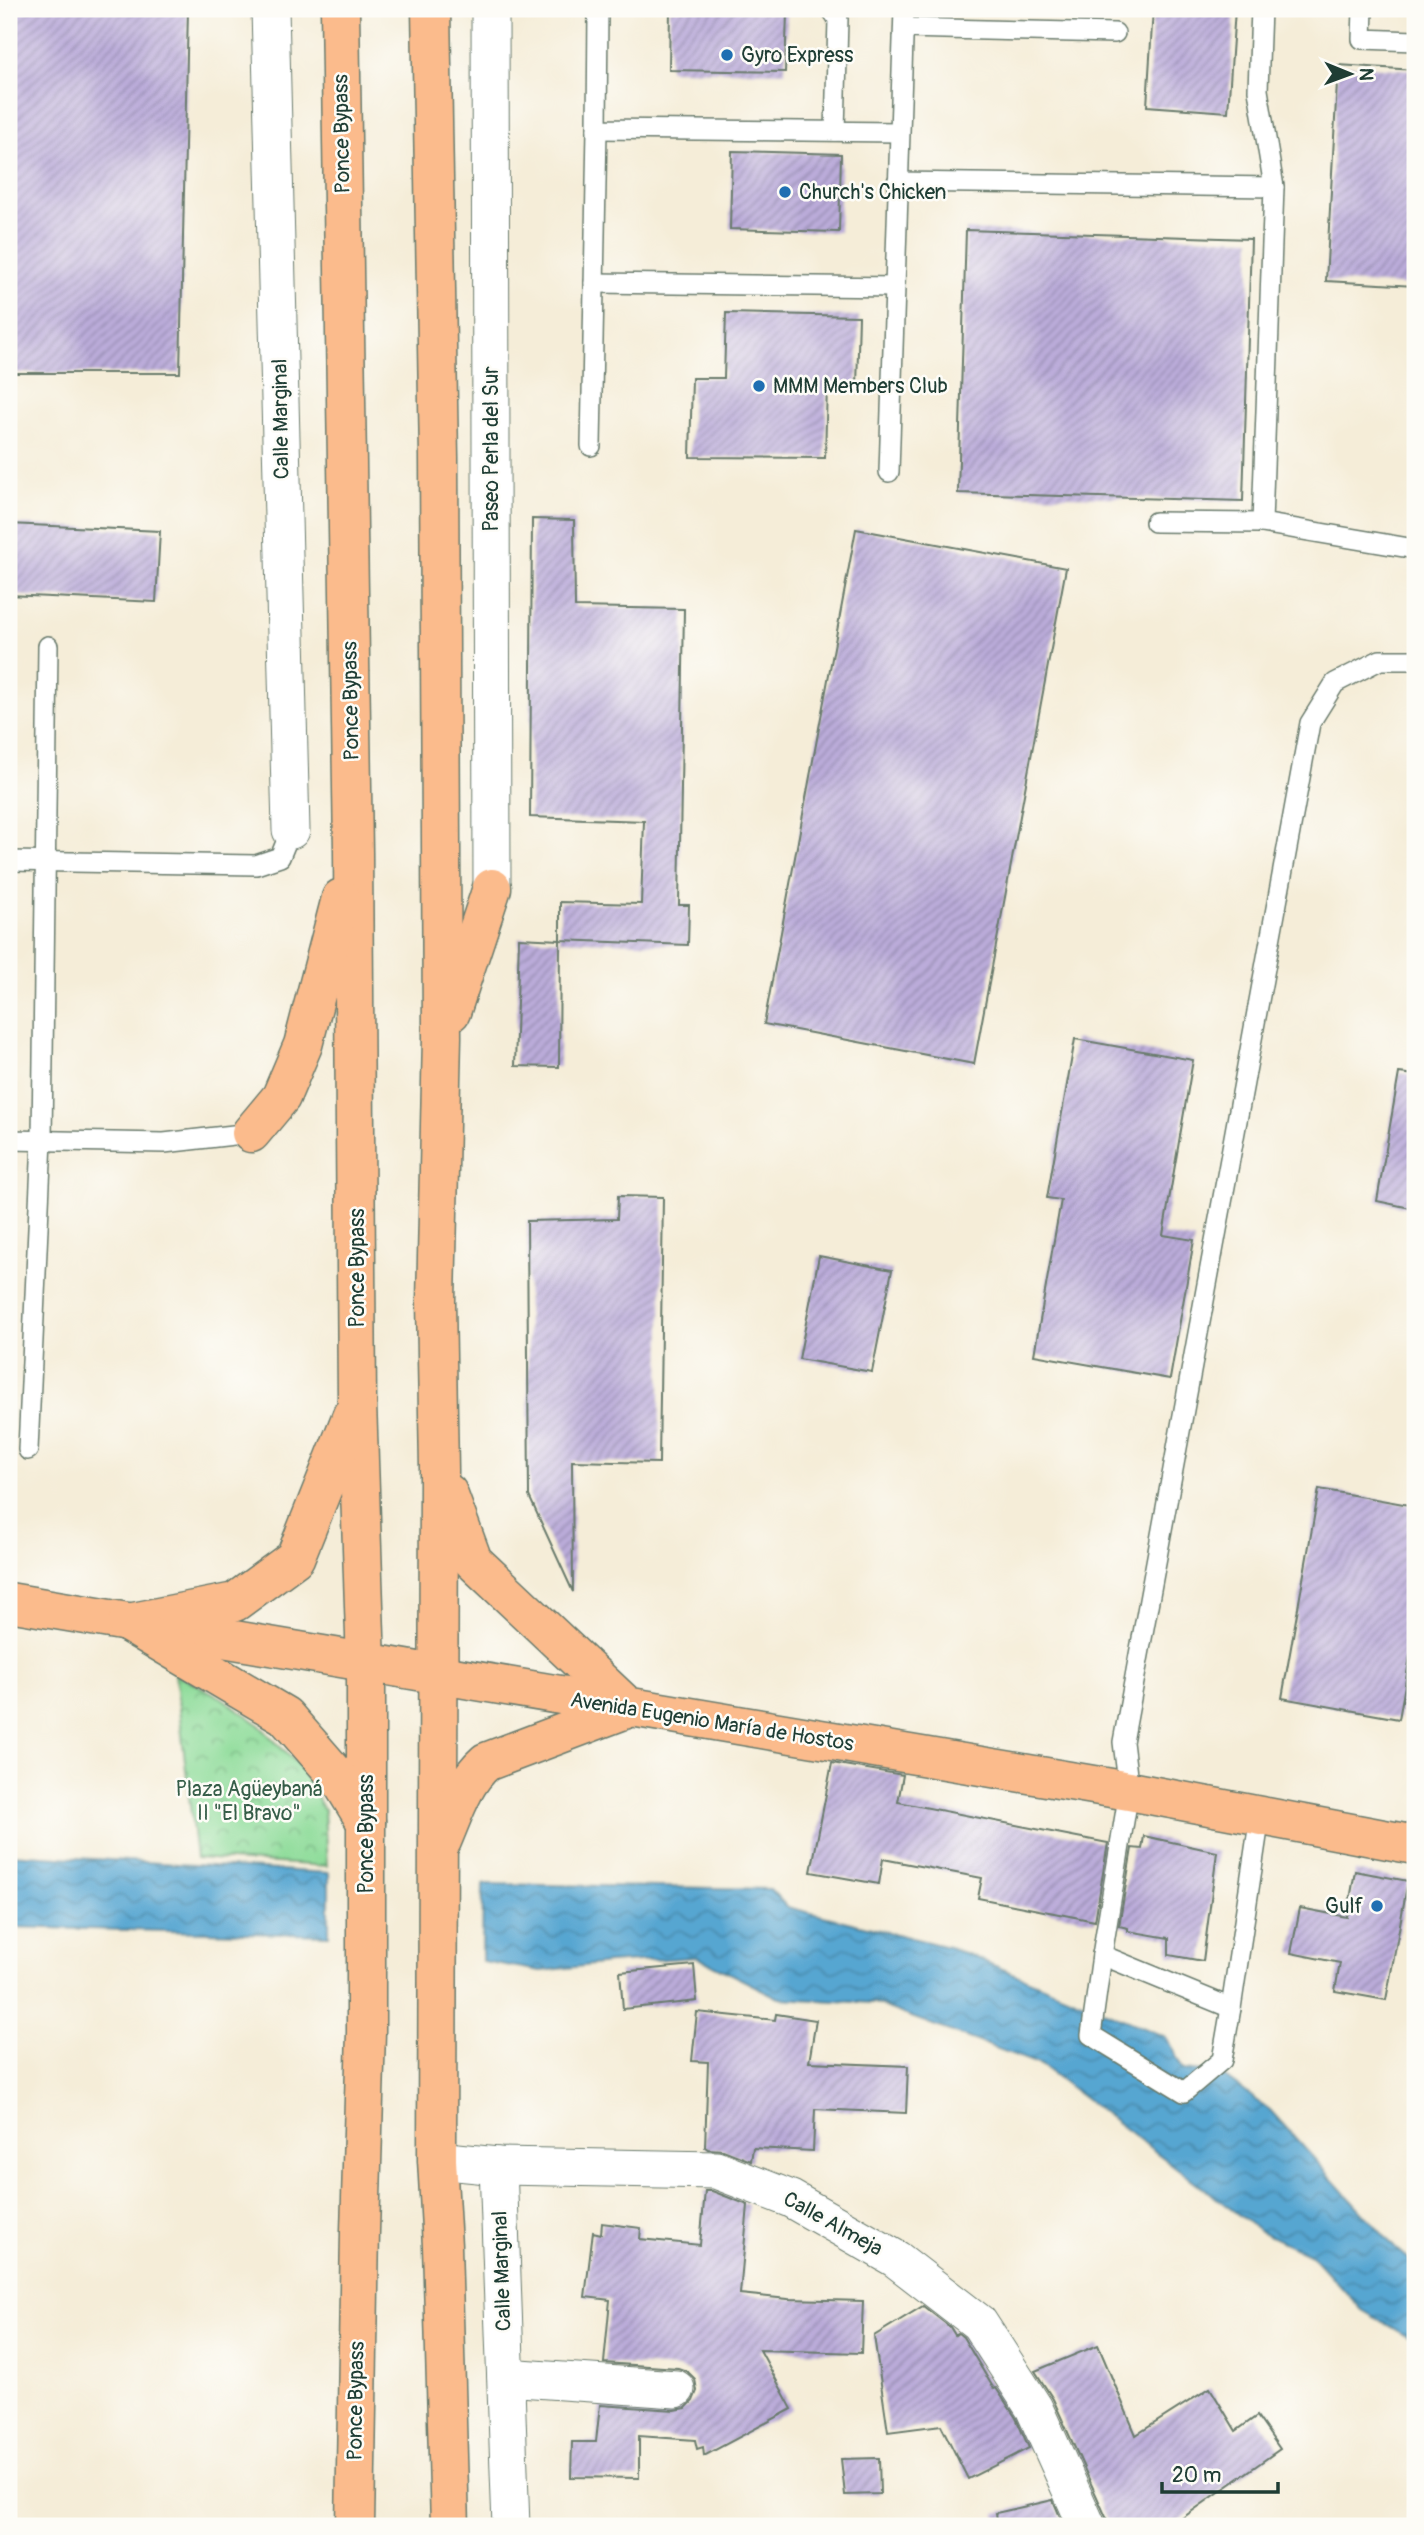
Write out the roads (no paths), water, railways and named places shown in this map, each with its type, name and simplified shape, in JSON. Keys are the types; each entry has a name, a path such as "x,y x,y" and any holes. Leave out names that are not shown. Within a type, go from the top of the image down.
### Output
{"main road":[{"name":"Ponce Bypass","path":"340,9 353,852 357,1403 366,1664 366,2032 359,2244 355,2526"},
{"path":"431,9 439,471 442,1037 436,1301 439,1470 437,2160 450,2526"},
{"path":"251,1133 281,1097 303,1045 353,852"},
{"path":"442,1037 492,888"},
{"path":"128,1623 235,1602 295,1558 357,1403"},
{"path":"437,1852 474,1772 486,1762 629,1708 473,1561 439,1470"},
{"name":"Avenida Eugenio María de Hostos","path":"9,1602 1129,1791 1415,1845"},
{"path":"128,1623 285,1716 339,1778 366,1822"}],"street":[{"name":"Calle Marginal","path":"270,9 291,830"},
{"name":"Paseo Perla del Sur","path":"490,9 492,888"},
{"name":"Calle Almeja","path":"437,2160 498,2166 716,2170 791,2199 896,2259 979,2323 1034,2408 1087,2526"},
{"name":"Calle Marginal","path":"498,2166 511,2526"},
{"path":"506,2376 676,2389"}],"lane":[{"path":"591,446 598,9"},
{"path":"831,9 838,19 835,131"},
{"path":"1261,9 1258,90 1274,187 1262,523"},
{"path":"1363,9 1362,39 1415,41"},
{"path":"890,472 904,19 1115,33"},
{"path":"597,130 899,132"},
{"path":"897,182 1274,187"},
{"path":"594,283 895,287"},
{"path":"1155,522 1262,523 1415,549"},
{"path":"28,1450 41,1140 48,646"},
{"path":"1260,1816 1222,2060 1184,2092 1091,2035 1129,1791 1123,1742 1310,723 1335,683 1380,660 1415,660"},
{"path":"9,861 256,865 280,857 291,830"},
{"path":"9,1140 164,1143 251,1133"},
{"path":"1102,1955 1231,2008"}],"water":[{"path":"9,1854 329,1873 329,1935 9,1927"},
{"path":"483,1884 770,1889 787,1907 952,1948 1166,2037 1183,2070 1221,2074 1270,2110 1395,2248 1415,2265 1415,2336 1408,2337 1362,2310 1313,2256 1260,2231 1041,2065 874,2003 779,1998 697,1957 541,1971 482,1961"}],"place":[{"name":"Gyro Express","path":"727,55"},
{"name":"Church's Chicken","path":"785,192"},
{"name":"MMM Members Club","path":"759,386"},
{"name":"Gulf","path":"1377,1906"}],"park label":[{"name":"Plaza Agüeybaná II \"El Bravo\"","path":"249,1801"}]}
